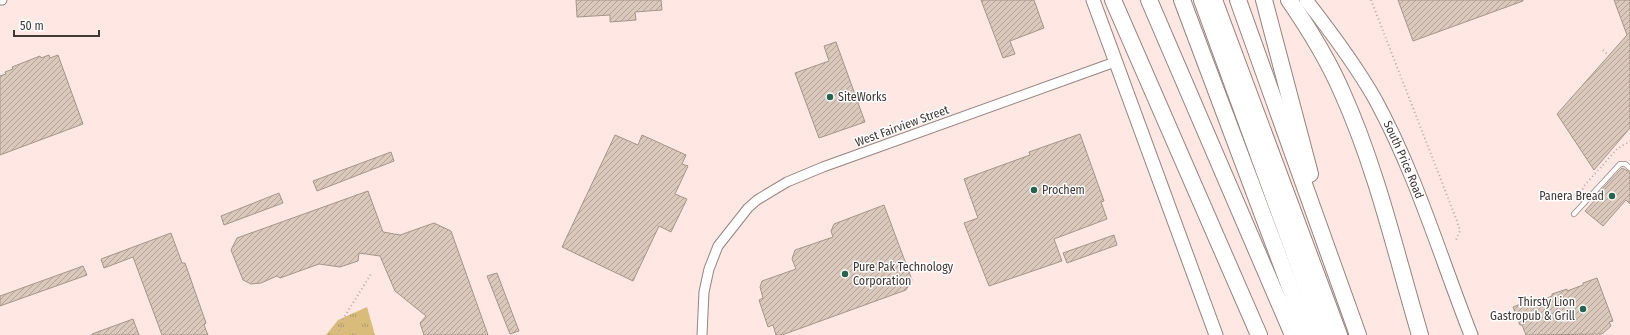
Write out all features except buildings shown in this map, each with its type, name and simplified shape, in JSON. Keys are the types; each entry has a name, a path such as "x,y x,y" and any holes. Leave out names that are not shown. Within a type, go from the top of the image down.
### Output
{"highway":[{"path":"1113,0 1259,335"},
{"path":"1149,0 1293,335"},
{"path":"1182,0 1308,335"},
{"path":"1202,0 1324,335"},
{"path":"1214,0 1338,335"},
{"path":"1238,0 1358,335"},
{"path":"1289,0 1306,25 1342,91 1361,137 1384,208 1420,335"},
{"path":"1265,5 1339,280"}],"main road":[{"path":"1093,0 1216,335"},
{"name":"South Price Road","path":"1306,0 1344,49 1378,106 1406,163 1423,204 1471,335"}],"street":[{"name":"West Fairview Street","path":"702,335 704,292 709,269 718,246 738,220 757,200 787,182 822,167 1115,62"}],"lane":[{"path":"1574,214 1620,164 1625,164 1630,168"}],"path":[{"path":"1371,0 1457,221 1460,231 1456,240"},
{"path":"1603,50 1609,56"},
{"path":"1581,195 1584,186 1617,149 1630,141"},
{"path":"338,335 344,319 371,274"}],"green space":[{"path":"367,307 375,335 326,335 338,320"}],"place":[{"name":"SiteWorks","path":"830,97"},
{"name":"Prochem","path":"1034,190"},
{"name":"Panera Bread","path":"1612,196"},
{"name":"Pure Pak Technology Corporation","path":"845,274"},
{"name":"Thirsty Lion Gastropub & Grill","path":"1583,309"}]}
